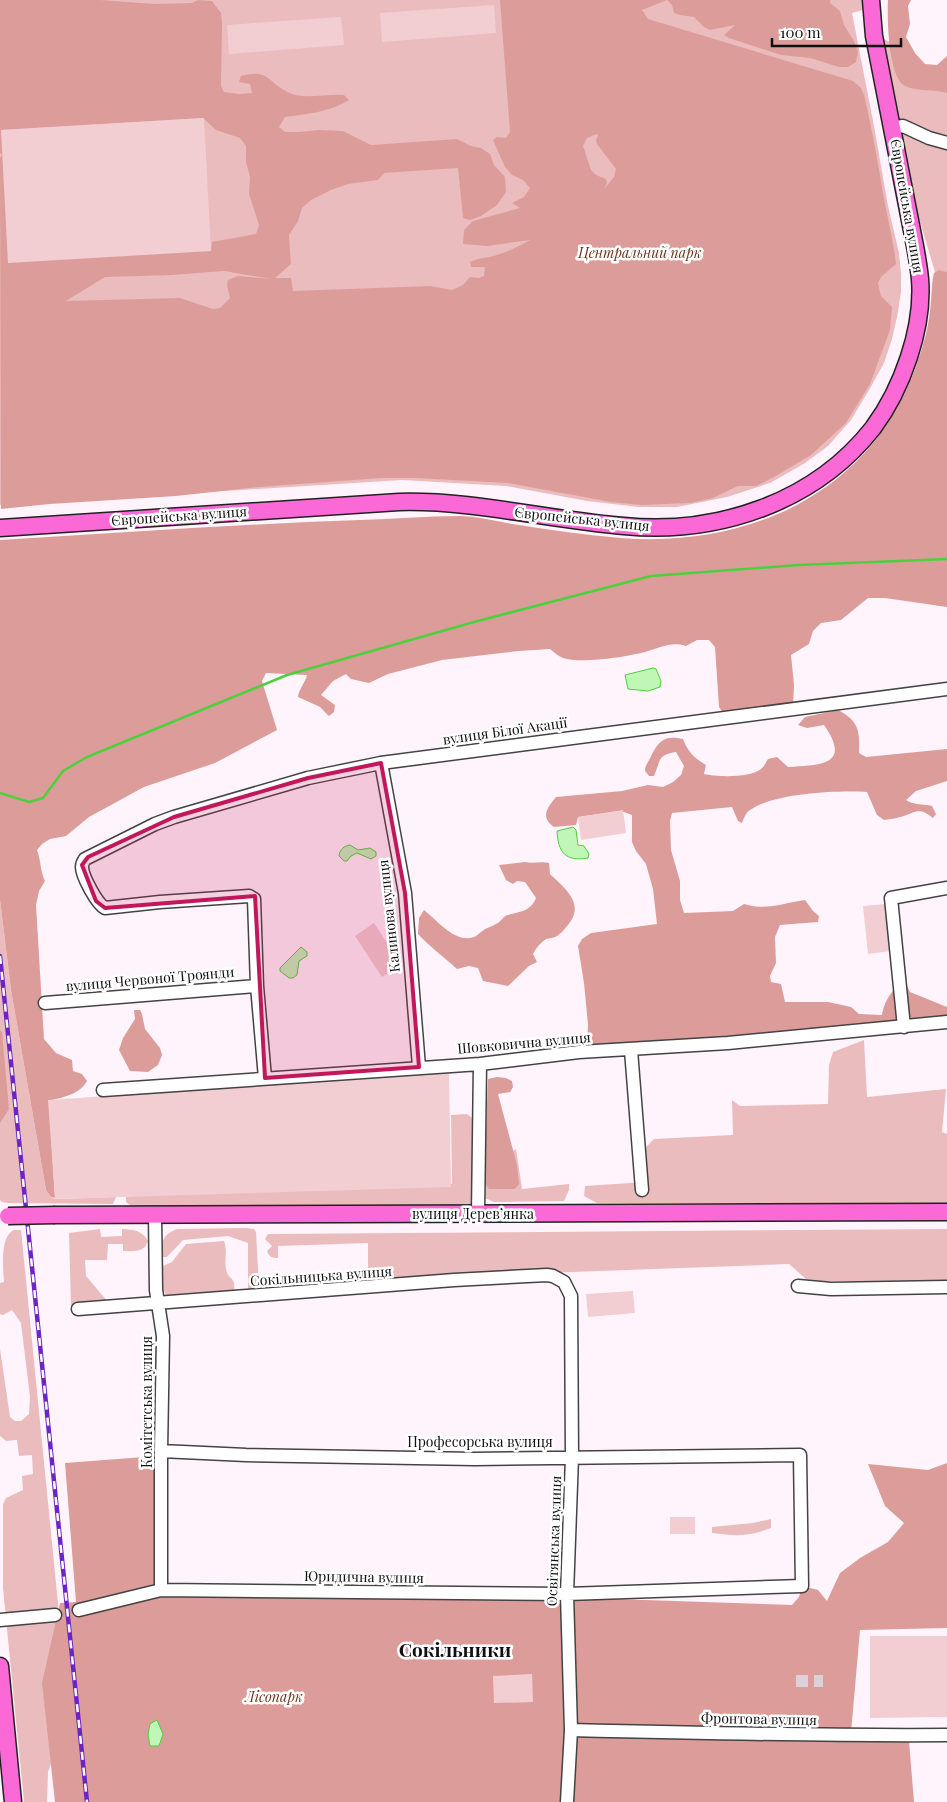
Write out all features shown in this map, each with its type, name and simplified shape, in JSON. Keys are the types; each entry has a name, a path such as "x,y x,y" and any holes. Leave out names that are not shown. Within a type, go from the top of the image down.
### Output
{"main road":[{"name":"Європейська вулиця","path":"0,528 398,502 468,505 624,526 668,527 706,523 734,517 764,508 790,497 838,464 867,436 892,397 916,333 920,281 915,246 874,36 871,0"},
{"name":"вулиця Дерев’янка","path":"4,1216 947,1212"},
{"path":"0,1666 13,1802"}],"street":[{"path":"892,128 903,126 929,138 947,143"},
{"name":"вулиця Білої Акації","path":"258,986 254,899 249,896 104,908 96,900 82,868 83,862 96,853 174,816 308,778 381,763 947,689"},
{"name":"Калинова вулиця","path":"381,763 404,892 419,1067"},
{"path":"904,1027 891,898 947,888"},
{"path":"258,986 265,1078"},
{"name":"вулиця Червоної Троянди","path":"45,1003 258,986"},
{"name":"Шовковична вулиця","path":"103,1090 480,1064 580,1052 631,1050 947,1022"},
{"path":"631,1050 642,1190"},
{"path":"478,1214 480,1064"},
{"name":"Комітетська вулиця","path":"155,1214 157,1302 163,1336 161,1590"},
{"name":"Сокільницька вулиця","path":"78,1309 454,1280 547,1275 564,1282"},
{"name":"Освітянська вулиця","path":"564,1282 571,1296 572,1456 567,1594 571,1730 567,1802"},
{"path":"798,1286 831,1289 947,1287"},
{"name":"Професорська вулиця","path":"161,1450 246,1455 475,1459 572,1456 800,1455"},
{"name":"Юридична вулиця","path":"79,1610 161,1590 567,1594 802,1586 800,1455"},
{"path":"0,1620 55,1615"},
{"name":"Фронтова вулиця","path":"571,1730 800,1736 847,1734 947,1735"}],"highlighted area":[{"path":"381,763 405,893 419,1067 265,1078 255,896 105,908 96,901 82,865 88,857 174,817 308,778"}],"green space":[{"name":"Центральний парк","path":"0,0 866,0 866,9 852,13 888,206 899,253 901,274 901,292 897,317 884,363 851,420 828,446 805,463 770,483 727,497 677,507 639,507 587,501 506,486 402,480 0,505"},
{"name":"Центральний парк","path":"0,0 100,0 155,4 192,3 198,0 212,1 221,13 221,86 224,92 252,93 250,84 239,82 241,76 258,74 263,75 295,95 344,95 349,100 326,110 285,117 279,127 285,132 343,131 371,145 457,139 471,146 481,148 490,154 494,165 505,177 506,192 497,205 481,216 470,220 463,218 458,168 384,173 378,180 348,184 331,190 311,200 302,208 298,221 289,235 291,264 275,278 291,278 293,291 430,286 452,290 463,285 470,277 479,278 484,276 485,267 471,267 470,262 495,256 530,240 487,246 463,244 464,230 473,221 520,208 512,203 524,197 530,188 523,180 512,175 505,167 493,140 497,137 506,138 510,132 500,0 667,0 642,10 648,19 853,81 861,88 871,127 896,264 881,277 878,283 881,296 892,307 890,330 870,384 846,423 811,455 756,486 738,486 713,498 690,503 642,505 611,502 508,483 381,478 1,509 0,158 2,155 0,153","holes":["203,118 216,130 240,138 246,146 246,162 250,177 249,194 259,225 256,234 212,242 211,251 1,130","597,134 597,144 616,169 614,177 604,189 607,183 606,179 596,175 591,170 583,146 587,138","224,271 271,279 238,276 228,280 227,285 230,298 220,308 213,309 180,298 66,301 105,277"]},
{"path":"667,0 830,0 830,3 840,11 844,25 854,41 858,52 856,62 848,67 839,67 810,58 781,55 724,35 735,25 710,30 694,17 674,13 672,5"},
{"path":"888,0 911,0 908,6 910,24 906,37 915,53 925,64 937,65 947,56 947,93 910,88 899,80 892,60 890,46"},
{"path":"882,38 892,43 947,85 947,312 892,128"},
{"path":"939,270 947,272 947,607 885,598 868,598 841,620 821,623 813,631 809,644 791,655 794,685 793,705 723,713 719,707 715,647 709,640 697,640 686,646 676,644 637,654 591,660 563,658 550,649 442,660 388,674 369,683 351,679 346,674 333,681 321,695 335,705 334,712 329,716 320,707 298,697 307,675 266,673 262,681 277,730 215,763 144,787 89,817 66,836 50,839 42,844 37,850 45,881 39,891 36,905 44,1039 56,1053 72,1060 73,1071 82,1074 87,1081 84,1086 75,1092 49,1101 55,1198 51,1197 46,1190 11,990 0,900 0,540 434,516 477,517 507,523 621,538 668,539 714,533 758,522 798,504 835,480 868,450 894,413 915,369 929,318 934,273"},
{"path":"838,710 850,718 857,727 859,753 866,757 947,749 947,781 916,791 906,800 915,804 932,806 936,814 933,818 919,811 884,820 877,815 867,792 824,792 790,796 760,804 745,815 742,823 738,821 732,807 672,813 670,821 671,850 680,881 680,900 684,913 733,911 744,904 768,907 805,900 819,916 818,922 780,925 775,937 776,963 770,976 771,982 781,984 785,1002 828,1002 851,1007 859,1014 882,1015 888,999 903,978 910,992 947,1007 947,1020 587,1048 588,1025 578,946 582,939 591,933 657,924 653,889 646,864 632,842 632,815 621,811 578,817 576,825 554,827 547,820 546,816 546,812 553,801 556,797 622,791 648,785 663,787 673,782 681,775 684,766 676,752 660,759 654,776 649,776 645,771 646,765 657,746 667,738 683,739 692,754 706,765 704,774 709,775 733,776 750,774 761,769 768,759 777,757 788,767 821,763 829,760 834,755 835,748 832,738 824,725 807,728 798,725 805,717"},
{"path":"525,862 549,863 550,874 567,890 574,903 575,910 568,925 556,937 546,939 537,948 533,954 537,962 529,966 508,986 483,981 478,968 469,966 457,969 418,934 419,918 424,910 455,935 469,938 498,923 506,916 521,912 531,906 536,898 525,882 517,881 513,884 506,880 499,865"},
{"path":"0,900 11,990 46,1190 55,1199 116,1197 113,1204 8,1203 0,1200"},
{"path":"134,1010 140,1010 145,1029 160,1048 162,1055 158,1065 148,1072 130,1071 119,1050 123,1038 135,1019"},
{"path":"0,1030 2,1032 9,1109 0,1123"},
{"path":"864,1040 867,1097 946,1089 942,1132 947,1134 947,1203 597,1203 584,1196 585,1186 645,1182 644,1149 654,1139 733,1135 732,1100 740,1106 828,1104 829,1065 833,1052"},
{"path":"497,1077 512,1081 513,1087 510,1092 498,1094 517,1165 519,1184 515,1189 489,1189 484,1182 488,1079"},
{"path":"467,1114 475,1120 473,1203 469,1206 137,1208 126,1202 126,1197 182,1190 452,1184 451,1115"},
{"path":"516,1149 522,1189 569,1184 569,1190 564,1201 494,1202 485,1198 484,1182 502,1158"},
{"path":"100,1229 101,1237 122,1236 122,1229 126,1229 140,1233 148,1241 144,1248 135,1251 123,1251 123,1244 108,1244 107,1260 85,1260 86,1276 108,1302 71,1306 69,1233"},
{"path":"177,1229 254,1229 256,1232 259,1288 333,1284 248,1293 248,1243 228,1236 183,1240 167,1257 161,1257 163,1240 168,1234"},
{"path":"947,1229 947,1282 815,1281 806,1279 789,1264 432,1275 368,1290 368,1243 278,1246 278,1258 276,1258 269,1255 267,1251 272,1246 265,1239 268,1234"},
{"path":"14,1230 21,1230 63,1654 57,1746 48,1772 47,1802 24,1802 3,1588 3,1504 6,1498 23,1490 22,1476 33,1474 32,1455 19,1456 17,1440 6,1441 0,1436 0,1349 10,1417 15,1421 21,1421 29,1414 30,1397 21,1323 12,1310 3,1315 0,1314 0,1283 4,1282 4,1245 10,1233"},
{"path":"224,1241 226,1269 234,1282 233,1295 167,1296 163,1290 163,1266 172,1262 186,1244"},
{"name":"Лісопарк","path":"157,1456 161,1590 585,1598 792,1605 799,1597 802,1586 818,1590 827,1601 840,1573 860,1558 888,1542 904,1523 885,1506 868,1464 928,1470 947,1463 947,1628 860,1630 851,1733 909,1741 914,1802 55,1802 42,1683 60,1603 76,1602 65,1463"},
{"path":"771,1519 771,1528 755,1533 735,1535 712,1533 712,1527 753,1523"}],"shaded area":[{"path":"494,5 496,33 382,42 380,13"},
{"path":"341,17 344,45 229,54 227,25"},
{"path":"204,118 211,251 8,263 1,130"},
{"path":"653,668 656,669 661,681 660,687 648,691 628,689 625,675"},
{"path":"623,810 626,833 581,840 578,817"},
{"path":"573,827 576,830 578,845 584,846 589,854 588,858 568,857 561,850 557,831"},
{"path":"350,845 358,850 370,848 376,852 376,856 371,859 357,853 347,861 344,861 339,856 340,851"},
{"path":"886,904 891,951 868,954 863,906"},
{"path":"374,923 401,964 382,977 355,936"},
{"path":"301,947 307,952 307,956 299,961 297,975 289,978 280,971 280,968"},
{"path":"449,1073 451,1187 55,1199 48,1100"},
{"path":"633,1291 635,1313 588,1317 586,1294"},
{"path":"670,1517 695,1517 695,1534 670,1534"},
{"path":"870,1636 947,1636 947,1717 870,1718"},
{"path":"532,1674 533,1702 494,1703 493,1676"},
{"path":"157,1720 163,1734 159,1746 150,1746 148,1735 150,1724"}],"waterway":[{"path":"0,793 29,802 43,798 63,771 87,757 287,675 474,622 651,576 799,565 947,559"}],"tunnel":[{"path":"796,1681 823,1681"}],"railway":[{"path":"0,956 87,1802"}],"district":[{"name":"Сокільники","path":"455,1650"}]}
